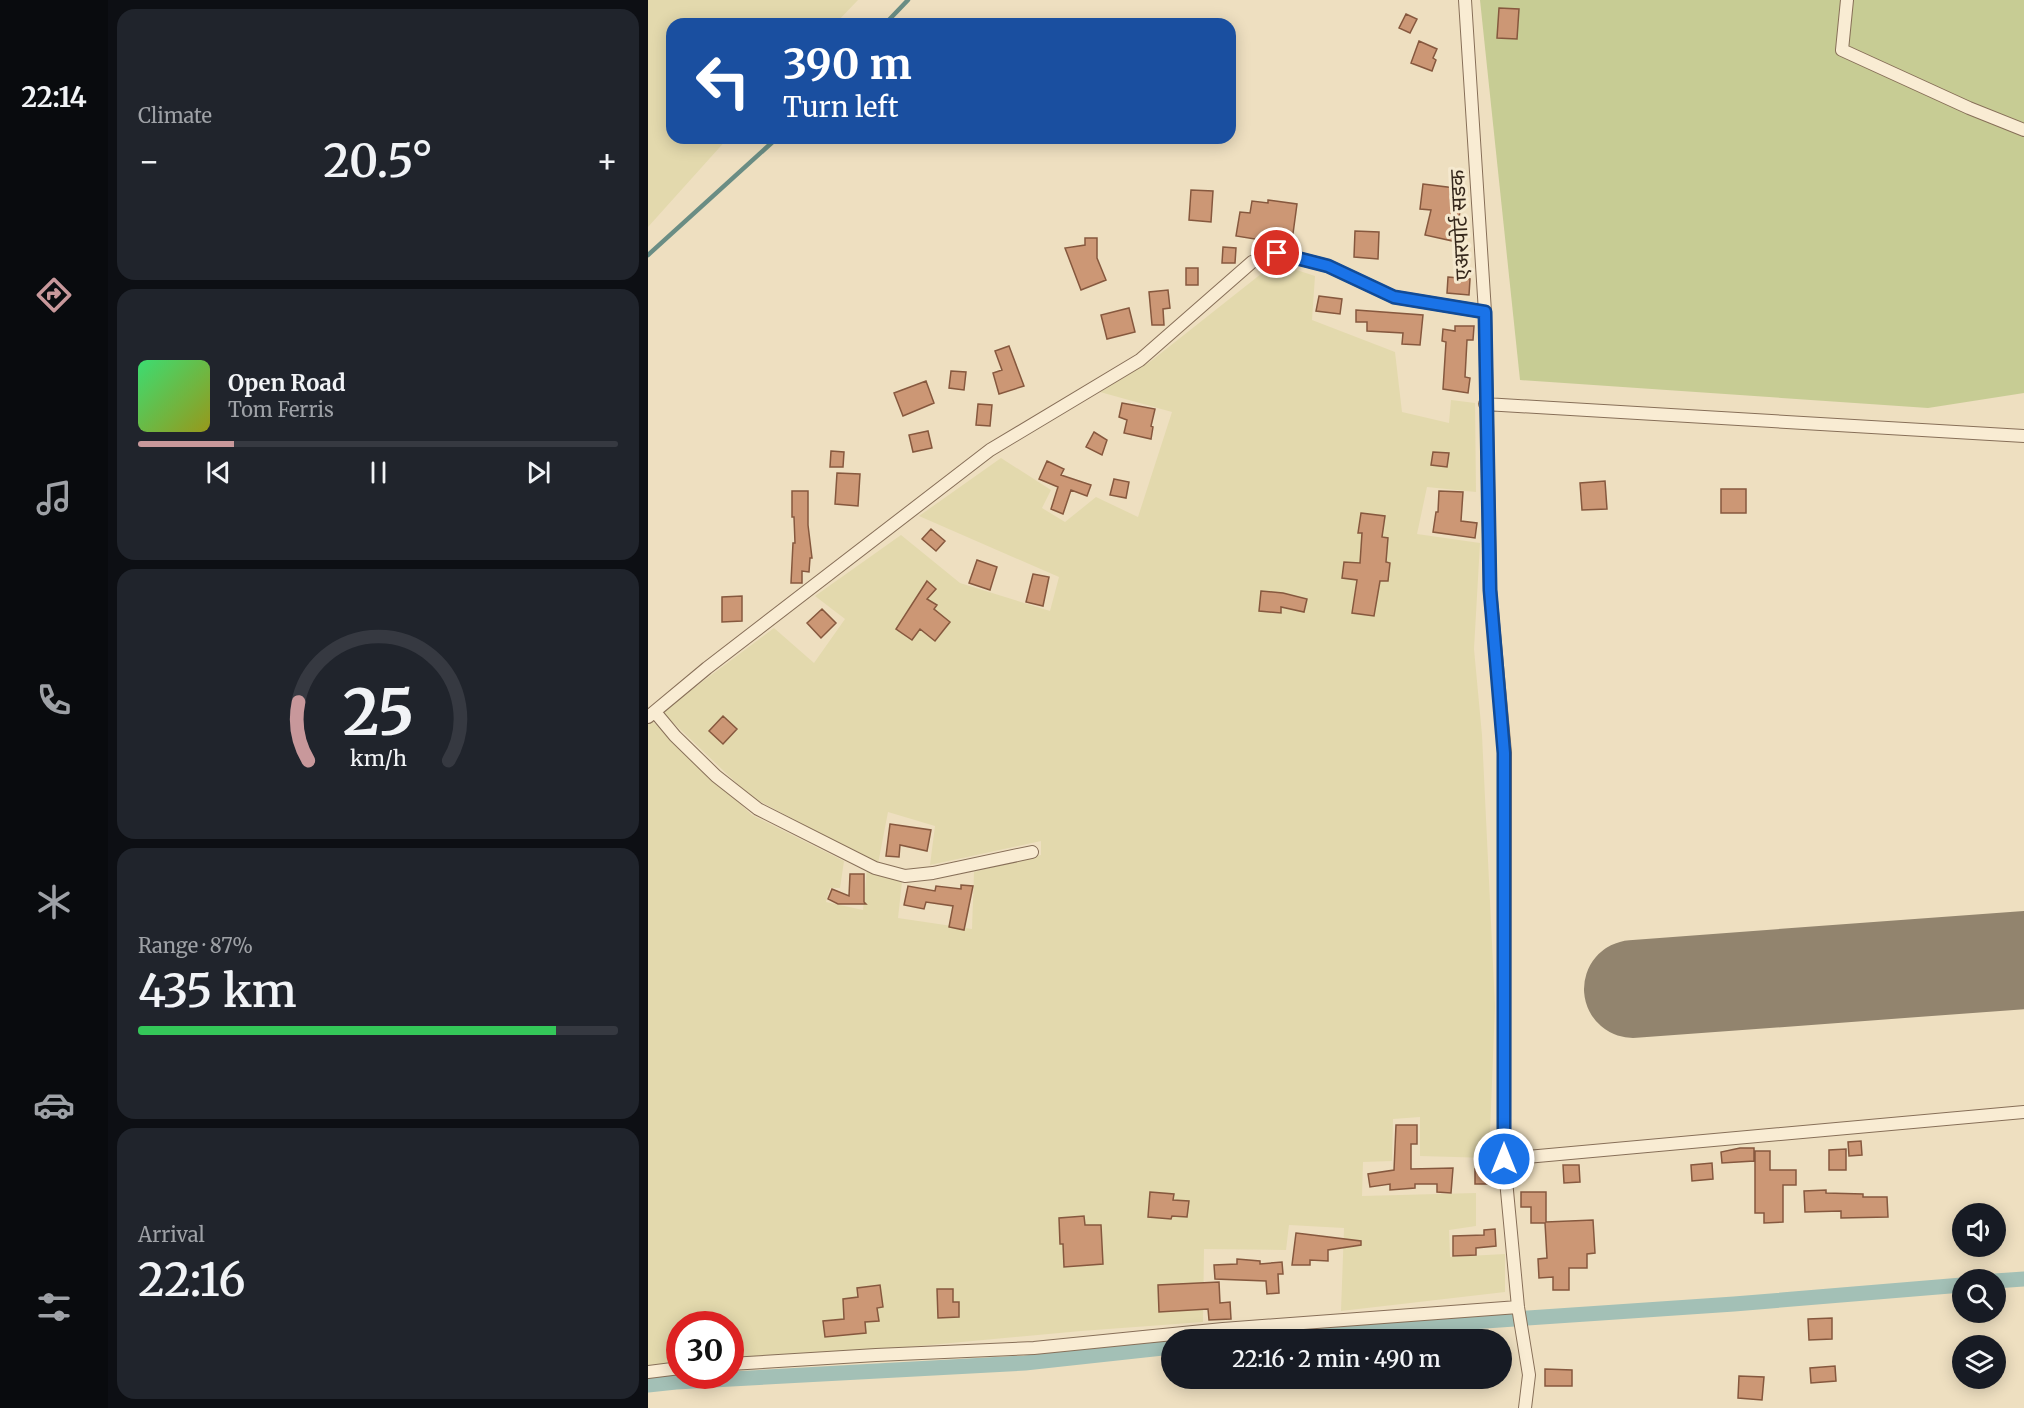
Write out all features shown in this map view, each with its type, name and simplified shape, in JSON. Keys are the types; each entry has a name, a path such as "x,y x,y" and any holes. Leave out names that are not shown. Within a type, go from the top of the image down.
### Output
{"street":[{"name":"एअरपोर्ट सडक","path":"1465,0 1485,312 1490,590 1504,753 1504,1159 1519,1309 1529,1375 1525,1408"},
{"path":"1846,0 1842,50 1969,108 2024,130"},
{"path":"1032,852 915,875 905,876 875,868 758,809 716,776 652,714 716,661 990,450 1140,360 1252,262 1277,253 1328,266 1394,297 1485,312"},
{"path":"1485,404 2024,436"},
{"path":"1504,1159 2024,1112"},
{"path":"744,1363 876,1354 1034,1348 1223,1329 1519,1309"},
{"path":"648,1372 666,1370"}],"shaded area":[{"path":"648,0 858,0 841,18 666,18 666,144 723,144 648,227"},
{"path":"1275,263 1315,276 1312,320 1395,352 1402,412 1449,423 1451,400 1475,403 1476,492 1427,487 1417,534 1480,543 1474,649 1482,735 1495,1006 1489,1158 1420,1156 1420,1117 1393,1119 1392,1161 1363,1162 1362,1196 1476,1193 1476,1226 1449,1230 1450,1257 1505,1254 1505,1292 1341,1311 1344,1228 1289,1225 1286,1250 1204,1249 1203,1322 866,1351 744,1357 744,1311 666,1311 666,1364 648,1365 648,724 652,721 752,815 844,861 840,888 830,888 826,902 863,910 867,869 902,882 898,918 972,929 974,872 1041,855 1041,841 930,865 935,826 888,812 878,864 750,796 662,712 774,628 814,663 845,619 815,596 901,535 960,583 1050,611 1059,577 919,516 1001,458 1051,490 1042,508 1065,522 1096,497 1138,517 1172,412 1100,392 1151,361"}],"green space":[{"path":"1480,0 2024,0 2024,393 1928,408 1520,380"}],"building":[{"path":"1499,8 1519,9 1517,39 1497,38"},
{"path":"1406,14 1417,19 1410,33 1399,28"},
{"path":"1419,41 1437,49 1433,58 1436,60 1432,71 1411,63"},
{"path":"1423,184 1463,189 1459,218 1462,219 1457,242 1425,235 1431,210 1420,209"},
{"path":"1191,190 1213,191 1211,222 1189,220"},
{"path":"1268,200 1297,204 1292,241 1287,240 1287,244 1236,236 1240,212 1250,213 1252,201 1268,203"},
{"path":"1355,231 1379,232 1378,259 1354,257"},
{"path":"1085,238 1097,238 1097,258 1106,280 1081,290 1065,248 1085,245"},
{"path":"1223,247 1236,248 1235,263 1222,263"},
{"path":"1186,268 1198,268 1198,285 1186,285"},
{"path":"1448,277 1470,279 1469,295 1447,293"},
{"path":"1168,290 1170,308 1163,309 1164,325 1152,325 1149,292"},
{"path":"1319,296 1342,299 1340,314 1316,311"},
{"path":"1129,308 1135,332 1107,339 1101,315"},
{"path":"1356,310 1423,315 1420,345 1402,344 1403,333 1367,331 1367,322 1356,322"},
{"path":"1455,326 1474,326 1473,340 1467,340 1465,377 1470,378 1468,393 1443,389 1446,342 1442,341 1443,329 1455,331"},
{"path":"1009,346 1024,386 999,394 993,373 1002,370 995,351"},
{"path":"951,371 966,372 964,390 949,388"},
{"path":"926,381 934,403 903,416 894,393"},
{"path":"1122,403 1155,409 1151,439 1124,433 1127,420 1119,417"},
{"path":"978,404 992,405 990,426 976,425"},
{"path":"928,431 932,448 913,452 909,435"},
{"path":"1094,432 1107,440 1102,455 1086,447"},
{"path":"831,451 844,452 843,467 830,467"},
{"path":"1433,452 1449,453 1447,467 1431,465"},
{"path":"1047,461 1064,469 1061,475 1091,485 1087,496 1071,490 1063,514 1051,509 1058,487 1039,479"},
{"path":"837,473 860,474 858,506 835,504"},
{"path":"1114,479 1129,482 1126,498 1110,495"},
{"path":"1605,481 1607,509 1582,510 1580,483"},
{"path":"1721,489 1746,489 1746,513 1721,513"},
{"path":"792,491 808,491 808,525 812,558 810,558 809,572 802,571 802,583 791,583 793,543 795,543"},
{"path":"1439,491 1463,492 1461,521 1477,523 1475,538 1433,532 1436,512 1438,512"},
{"path":"1361,513 1385,516 1382,537 1388,538 1386,562 1390,563 1388,581 1380,581 1374,616 1352,613 1357,580 1342,578 1344,562 1360,563 1362,533 1358,533"},
{"path":"931,529 945,541 936,551 922,539"},
{"path":"977,560 997,567 990,590 969,583"},
{"path":"1033,574 1049,577 1043,606 1026,602"},
{"path":"927,581 936,589 927,599 937,605 934,609 950,622 935,641 920,629 912,640 896,629"},
{"path":"1261,591 1307,599 1304,612 1281,607 1281,613 1259,611"},
{"path":"742,596 742,621 722,622 722,597"},
{"path":"822,609 836,623 821,638 807,623"},
{"path":"723,716 737,729 723,744 709,731"},
{"path":"890,824 931,830 927,851 900,845 899,857 886,856"},
{"path":"850,874 864,874 864,902 866,904 838,904 828,899 832,889 849,896"},
{"path":"961,885 973,886 964,930 949,927 953,906 926,902 924,909 904,905 908,886 935,891 936,886 961,889"},
{"path":"1396,1125 1417,1125 1417,1144 1411,1144 1411,1169 1453,1168 1451,1193 1437,1192 1437,1184 1415,1184 1415,1188 1390,1190 1390,1184 1370,1187 1368,1174 1394,1170"},
{"path":"1861,1141 1862,1155 1849,1156 1848,1142"},
{"path":"1754,1148 1754,1161 1722,1163 1721,1152"},
{"path":"1846,1149 1846,1170 1829,1170 1829,1150"},
{"path":"1755,1151 1770,1151 1770,1170 1796,1170 1796,1185 1783,1185 1783,1222 1764,1223 1764,1213 1755,1213"},
{"path":"1712,1163 1713,1179 1692,1181 1691,1165"},
{"path":"1563,1165 1579,1165 1580,1182 1564,1183"},
{"path":"1475,1169 1490,1169 1490,1184 1475,1184"},
{"path":"1826,1190 1826,1193 1887,1197 1888,1217 1841,1218 1841,1211 1805,1212 1804,1191"},
{"path":"1150,1192 1174,1194 1173,1200 1189,1201 1187,1217 1172,1216 1171,1219 1148,1217"},
{"path":"1521,1192 1546,1192 1546,1222 1593,1220 1595,1253 1587,1254 1587,1268 1569,1268 1569,1290 1553,1290 1553,1277 1539,1278 1538,1259 1547,1258 1545,1223 1531,1223 1531,1207 1521,1207"},
{"path":"1084,1216 1085,1225 1101,1225 1103,1264 1064,1267 1059,1218"},
{"path":"1495,1229 1496,1246 1476,1248 1476,1255 1453,1256 1453,1236 1484,1235 1484,1230"},
{"path":"1296,1233 1361,1241 1361,1245 1328,1250 1328,1261 1310,1260 1310,1265 1292,1265"},
{"path":"1237,1259 1260,1261 1260,1264 1282,1262 1283,1274 1278,1274 1279,1293 1267,1294 1266,1281 1215,1279 1214,1265 1237,1264"},
{"path":"1219,1282 1220,1303 1230,1302 1231,1319 1209,1320 1208,1309 1159,1312 1158,1285"},
{"path":"880,1285 883,1307 877,1308 879,1321 865,1322 866,1333 825,1337 823,1321 844,1319 843,1299 858,1297 857,1288"},
{"path":"937,1289 953,1289 953,1302 959,1302 959,1317 938,1318"},
{"path":"1832,1318 1832,1339 1809,1340 1808,1319"},
{"path":"1835,1366 1836,1381 1811,1383 1810,1368"},
{"path":"1545,1369 1572,1370 1572,1386 1545,1386"},
{"path":"1739,1376 1764,1377 1762,1400 1738,1398"}],"waterway":[{"path":"891,18 908,0"},
{"path":"648,255 770,144"},
{"path":"2006,1280 2024,1279"},
{"path":"1368,1329 1734,1304 1952,1286"},
{"path":"648,1385 1025,1363 1161,1348"}],"runway":[{"path":"1633,989 2024,960"}],"route":[{"path":"1277,253 1328,266 1394,297 1485,312 1490,590 1504,753 1504,1159"}]}
